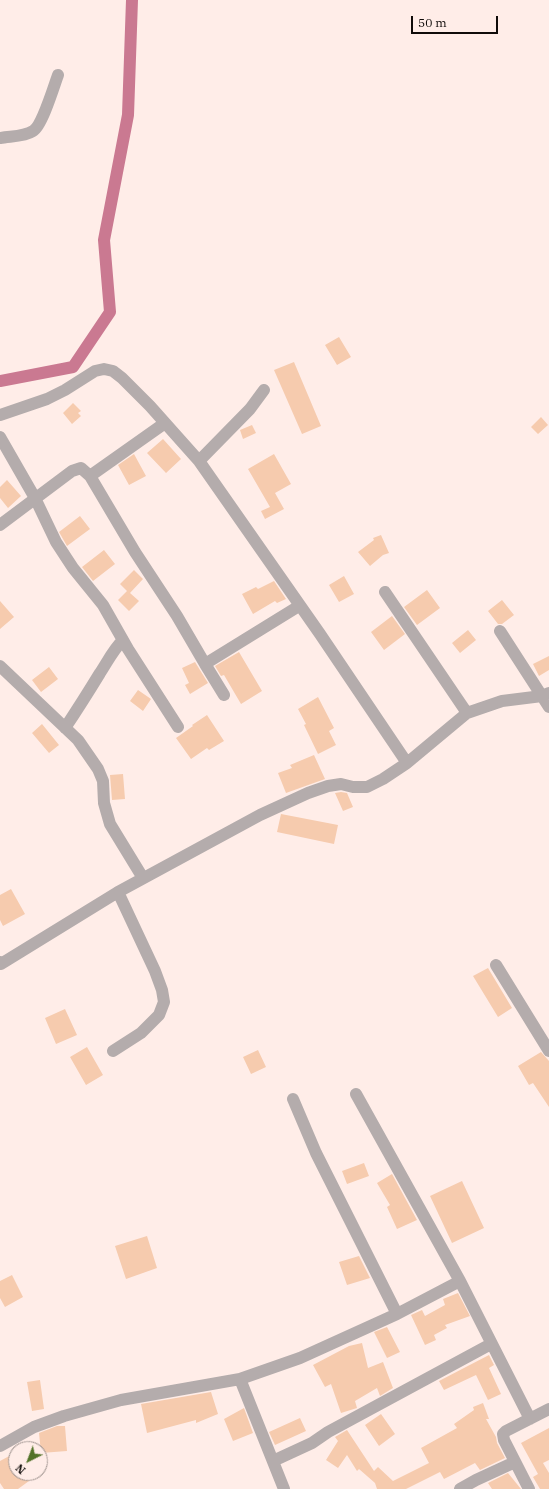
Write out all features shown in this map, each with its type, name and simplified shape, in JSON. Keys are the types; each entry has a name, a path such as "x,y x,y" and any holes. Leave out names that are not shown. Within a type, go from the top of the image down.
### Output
{"street":[{"path":"0,138 26,135 35,131 42,119 58,75"},
{"path":"0,415 46,399 65,390 95,371 104,369 113,371 122,378 199,461 407,763"},
{"path":"199,461 250,409 264,390"},
{"path":"90,476 165,423"},
{"path":"0,438 34,498 56,542 73,568 103,605 123,640 178,727"},
{"path":"0,525 34,498 72,471 81,468 90,476 135,552 177,616 224,695"},
{"path":"385,592 467,713"},
{"path":"205,664 299,606"},
{"path":"500,631 546,695 549,707"},
{"path":"65,728 102,671 107,660 123,640"},
{"path":"0,666 78,740 98,769 103,781 104,803 110,824 143,878"},
{"path":"0,964 118,892 260,815 308,793 328,786 341,784 367,786 383,779 407,763 467,713 502,701 546,695"},
{"path":"112,1051 140,1033 159,1016 164,1002 162,990 155,971 118,892"},
{"path":"496,965 549,1051"},
{"path":"356,1094 460,1281 530,1419"},
{"path":"293,1099 319,1160 397,1314"},
{"path":"0,1446 34,1427 94,1407 121,1400 240,1379 300,1358 397,1314 460,1281"},
{"path":"273,1461 312,1443 328,1432 491,1344"},
{"path":"240,1379 284,1489"},
{"path":"529,1489 504,1440 503,1434 506,1431 549,1409"},
{"path":"460,1489 515,1462"}],"building":[{"path":"339,337 351,357 337,365 325,345"},
{"path":"294,362 321,426 302,434 274,370"},
{"path":"73,403 81,411 78,413 81,416 72,424 63,413"},
{"path":"541,417 548,425 538,434 531,427"},
{"path":"252,425 256,433 243,439 240,430"},
{"path":"163,439 181,459 166,473 147,453"},
{"path":"134,454 146,476 129,485 118,465"},
{"path":"274,454 291,484 275,493 284,509 265,519 261,511 270,507 248,469"},
{"path":"7,480 21,496 8,508 0,498 0,487"},
{"path":"80,516 90,529 67,546 59,532"},
{"path":"381,535 389,553 383,555 370,566 358,552 374,540 373,538"},
{"path":"104,550 115,564 93,581 82,567"},
{"path":"134,570 143,579 130,593 139,601 129,611 118,600 127,591 120,584"},
{"path":"344,576 354,594 339,602 329,585"},
{"path":"274,581 286,599 277,603 275,601 253,614 242,594 256,587 258,589"},
{"path":"427,590 440,608 417,625 404,607"},
{"path":"502,600 514,615 502,624 498,624 488,611"},
{"path":"0,601 14,617 0,629"},
{"path":"392,616 405,634 384,650 371,632"},
{"path":"468,630 476,640 460,653 452,643"},
{"path":"239,652 262,691 241,704 224,675 221,676 215,666"},
{"path":"549,656 549,670 539,676 533,664"},
{"path":"195,662 208,683 190,694 185,685 189,683 182,668"},
{"path":"49,667 58,679 41,692 32,680"},
{"path":"138,690 151,699 143,711 130,701"},
{"path":"318,697 334,728 329,731 336,745 318,754 304,725 306,724 298,709"},
{"path":"207,715 224,741 209,750 207,748 191,759 176,738"},
{"path":"42,724 59,745 49,753 32,733"},
{"path":"314,755 325,779 286,793 278,773 292,768 290,765"},
{"path":"123,774 125,799 112,800 110,775"},
{"path":"335,793 347,793 353,807 343,811"},
{"path":"281,814 338,825 334,844 277,832"},
{"path":"11,889 25,914 3,926 0,920 0,895"},
{"path":"488,968 512,1008 498,1017 473,976"},
{"path":"65,1009 77,1035 56,1044 45,1018"},
{"path":"87,1047 103,1075 86,1085 70,1057"},
{"path":"258,1050 266,1067 251,1074 243,1057"},
{"path":"541,1052 549,1061 549,1107 533,1083 529,1085 518,1066"},
{"path":"364,1163 369,1176 347,1184 342,1171"},
{"path":"392,1174 417,1220 397,1229 387,1207 390,1205 377,1183"},
{"path":"462,1181 484,1228 452,1243 430,1196"},
{"path":"147,1236 157,1268 126,1279 115,1246"},
{"path":"359,1256 370,1278 347,1285 339,1262"},
{"path":"12,1275 23,1297 5,1307 0,1298 0,1281"},
{"path":"458,1293 470,1316 445,1325 447,1328 434,1335 436,1340 425,1345 411,1315 422,1310 425,1316 445,1305 443,1299"},
{"path":"387,1327 400,1352 387,1358 374,1332"},
{"path":"362,1343 368,1368 383,1362 393,1388 380,1396 377,1388 355,1401 357,1408 341,1413 331,1384 325,1387 313,1365 349,1346"},
{"path":"489,1355 494,1365 489,1368 501,1394 488,1400 476,1375 444,1390 439,1381"},
{"path":"40,1380 44,1409 32,1411 27,1382"},
{"path":"211,1392 218,1414 196,1423 196,1420 147,1433 141,1404"},
{"path":"483,1403 489,1419 486,1419 505,1458 480,1470 475,1463 444,1479 440,1472 406,1489 377,1489 375,1483 359,1469 357,1471 347,1455 338,1468 326,1460 338,1441 335,1437 347,1430 374,1471 378,1467 393,1481 429,1463 421,1448 457,1428 454,1424 474,1410 473,1407"},
{"path":"244,1408 253,1433 233,1441 224,1419"},
{"path":"381,1414 395,1434 379,1446 365,1425"},
{"path":"300,1418 306,1431 275,1445 269,1432"},
{"path":"57,1426 65,1426 67,1451 48,1452 48,1441 40,1441 39,1433"},
{"path":"549,1428 549,1460 543,1463 549,1473 549,1489 540,1489 533,1477 538,1474 521,1443"},
{"path":"8,1457 8,1481 29,1481 18,1489 4,1489 0,1483 0,1461"},
{"path":"508,1473 521,1489 492,1489 488,1483"}],"waterway":[{"path":"0,381 73,367 110,312 104,240 128,115 132,0"}]}
